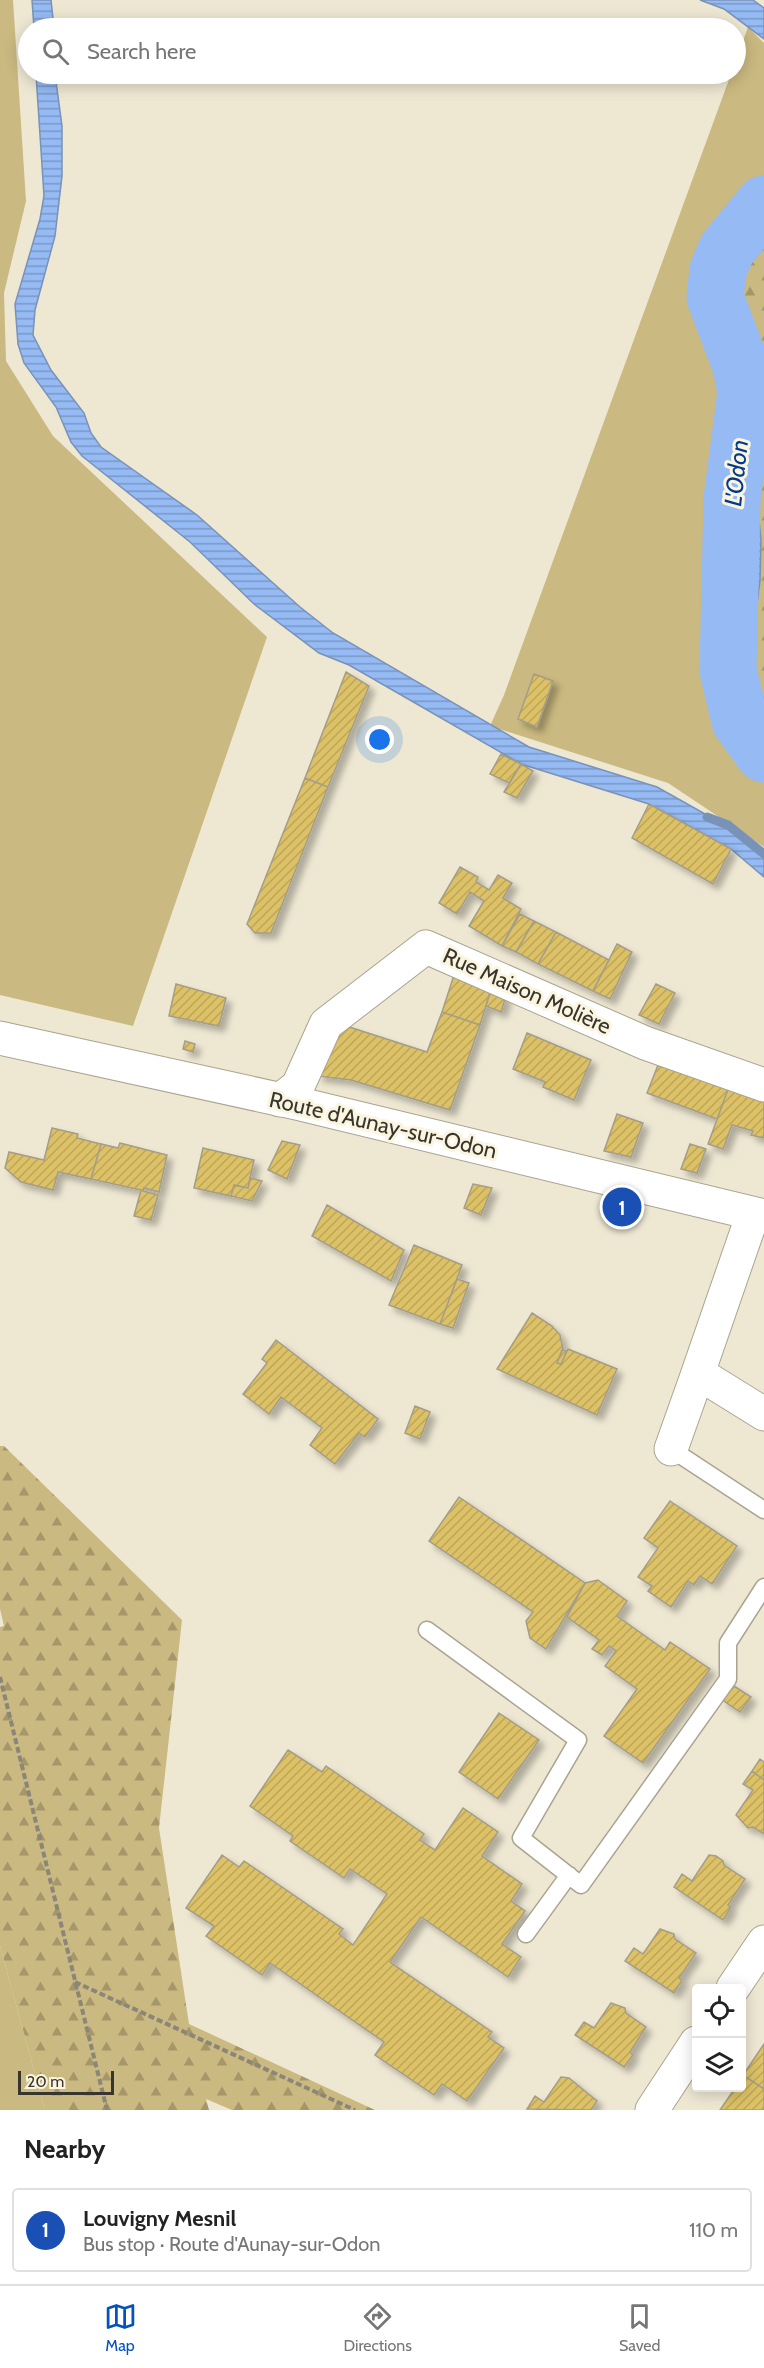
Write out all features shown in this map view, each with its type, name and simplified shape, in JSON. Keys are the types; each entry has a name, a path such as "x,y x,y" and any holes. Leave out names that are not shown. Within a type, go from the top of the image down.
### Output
{"street":[{"name":"Rue Maison Molière","path":"280,1100 298,1086 326,1023 426,947 645,1043 764,1085"},
{"name":"Route d'Aunay-sur-Odon","path":"0,1038 280,1100 759,1215"},
{"path":"671,1449 698,1372 759,1215"},
{"path":"698,1372 764,1414"},
{"path":"736,1984 764,1941"},
{"path":"652,2110 692,2049"}],"lane":[{"path":"671,1449 764,1510"},
{"path":"427,1630 578,1740 521,1838 581,1885 728,1679 728,1643 764,1587"},
{"path":"526,1934 569,1875"}],"path":[{"path":"0,1677 107,2110"},
{"path":"75,1982 355,2110"}],"green space":[{"path":"0,0 13,0 26,201 4,293 6,361 53,436 267,637 133,1026 0,995"},
{"path":"748,27 764,43 764,184 722,227 698,275 696,313 733,371 739,391 731,448 721,481 717,525 723,553 719,644 715,670 733,733 764,766 764,847 668,783 490,726 504,695 727,84 746,84 746,32"},
{"path":"764,243 764,358 741,321 737,301 742,280"},
{"path":"764,447 764,721 753,687 752,652 759,599 758,498"},
{"path":"0,1446 4,1446 182,1620 159,1828 189,2024 375,2110 232,2110 206,2099 209,2110 45,2110 0,1946 0,1627 4,1626 0,1609"},
{"path":"0,1946 45,2110 0,2110"}],"water":[{"path":"32,0 51,0 53,18 33,18"},
{"path":"700,0 753,0 764,8 764,39 746,26 746,18 736,18 724,9"},
{"path":"37,84 56,84 62,126 62,176 55,236 35,310 33,335 51,370 84,413 91,433 101,447 197,515 300,607 333,633 529,747 657,787 741,834 764,856 764,877 731,849 649,804 521,764 349,665 319,653 254,604 190,542 82,456 71,442 56,407 24,363 18,344 15,304 40,219 44,196"},
{"path":"764,194 764,243 749,263 743,276 738,306 742,322 764,358 764,447 756,491 761,540 760,580 751,659 753,694 764,721 764,759 744,739 721,671 730,612 722,518 725,484 746,418 744,384 736,366 704,320 699,290 708,259 723,233 745,209"}],"building":[{"path":"346,672 369,686 328,787 305,778"},
{"path":"534,674 553,681 537,727 518,719"},
{"path":"501,754 521,764 509,783 490,774"},
{"path":"521,764 533,771 517,798 504,792"},
{"path":"305,778 328,787 271,933 255,933 247,924"},
{"path":"649,804 731,849 713,884 632,838"},
{"path":"460,867 478,877 476,882 489,890 498,875 512,883 503,898 521,909 502,946 469,926 484,901 470,892 457,914 439,903"},
{"path":"520,914 534,921 516,952 502,946"},
{"path":"534,921 556,932 538,964 516,952"},
{"path":"556,932 609,960 593,991 538,964"},
{"path":"617,944 632,952 610,999 593,991"},
{"path":"454,975 491,989 480,1025 442,1012"},
{"path":"176,984 226,998 219,1026 169,1016"},
{"path":"656,984 675,993 659,1024 639,1015"},
{"path":"491,989 506,996 501,1012 486,1006"},
{"path":"442,1012 480,1025 450,1110 351,1080 317,1076 343,1025 427,1052"},
{"path":"527,1033 591,1060 574,1100 543,1087 545,1082 513,1069"},
{"path":"185,1041 195,1044 193,1052 183,1049"},
{"path":"660,1060 730,1084 717,1119 647,1093"},
{"path":"730,1084 764,1095 764,1138 751,1135 753,1131 732,1125 723,1149 708,1144"},
{"path":"617,1114 643,1123 631,1157 604,1151"},
{"path":"52,1128 78,1134 77,1138 101,1144 91,1179 58,1172 53,1190 21,1182 5,1168 9,1152 44,1160"},
{"path":"282,1141 300,1145 287,1179 268,1170"},
{"path":"120,1143 167,1155 159,1192 144,1188 143,1191 158,1195 151,1220 134,1216 141,1190 91,1179 101,1144 118,1148"},
{"path":"690,1144 706,1149 697,1173 681,1169"},
{"path":"203,1148 254,1160 248,1188 234,1185 231,1196 194,1188"},
{"path":"250,1178 262,1181 252,1201 231,1196 234,1185 248,1188"},
{"path":"473,1184 492,1188 481,1215 464,1208"},
{"path":"327,1205 404,1250 391,1281 312,1236"},
{"path":"414,1245 462,1265 440,1324 389,1305"},
{"path":"457,1279 469,1283 453,1328 440,1324"},
{"path":"532,1313 552,1326 560,1335 563,1349 557,1363 561,1364 568,1349 617,1369 597,1415 497,1369"},
{"path":"276,1340 378,1419 365,1437 359,1433 335,1464 310,1445 322,1428 281,1397 269,1414 243,1394 267,1363 262,1359"},
{"path":"562,1350 567,1351 561,1364 557,1363"},
{"path":"415,1406 430,1412 420,1439 405,1433"},
{"path":"459,1497 585,1583 546,1649 530,1638 526,1621 533,1612 429,1541"},
{"path":"670,1501 737,1546 712,1584 700,1576 694,1585 688,1581 671,1607 648,1591 652,1586 638,1577 658,1548 644,1538"},
{"path":"598,1580 627,1601 617,1616 665,1650 670,1642 710,1669 643,1763 604,1736 637,1689 605,1666 616,1651 609,1646 602,1655 592,1649 599,1640 567,1617 585,1583"},
{"path":"731,1684 751,1697 740,1712 721,1699"},
{"path":"499,1713 539,1740 498,1799 459,1772"},
{"path":"288,1750 322,1772 326,1766 424,1834 420,1840 435,1850 463,1808 498,1832 482,1856 522,1884 511,1901 525,1911 502,1944 521,1957 508,1977 421,1917 390,1962 492,2032 488,2037 504,2048 467,2101 442,2084 434,2095 375,2055 384,2042 270,1963 262,1975 206,1936 214,1926 186,1908 222,1855 239,1867 244,1861 343,1929 339,1934 353,1945 387,1894 350,1869 344,1878 290,1841 293,1836 250,1806"},
{"path":"760,1759 764,1762 764,1780 752,1771"},
{"path":"752,1771 764,1780 764,1834 753,1827 748,1828 736,1815 753,1790 743,1784"},
{"path":"709,1855 716,1856 723,1861 724,1865 745,1879 728,1905 731,1907 723,1920 674,1887 682,1874 692,1881"},
{"path":"660,1929 674,1934 675,1939 696,1953 679,1978 682,1980 674,1993 625,1961 634,1948 643,1954"},
{"path":"611,2003 625,2008 626,2013 646,2027 630,2052 633,2055 624,2067 575,2035 584,2022 594,2028"},
{"path":"764,2044 764,2089 746,2077 746,2071"},
{"path":"561,2077 569,2078 597,2101 591,2110 527,2109 535,2096 544,2102"},
{"path":"746,2077 764,2089 764,2110 720,2110 732,2092 746,2092"}],"waterway":[{"name":"L'Odon","path":"764,204 727,249 718,270 715,297 741,366 746,392 732,499 728,670 740,721 764,754"},
{"path":"707,817 728,825 764,854"}],"place":[{"name":"Louvigny Mesnil","path":"622,1207"}]}
